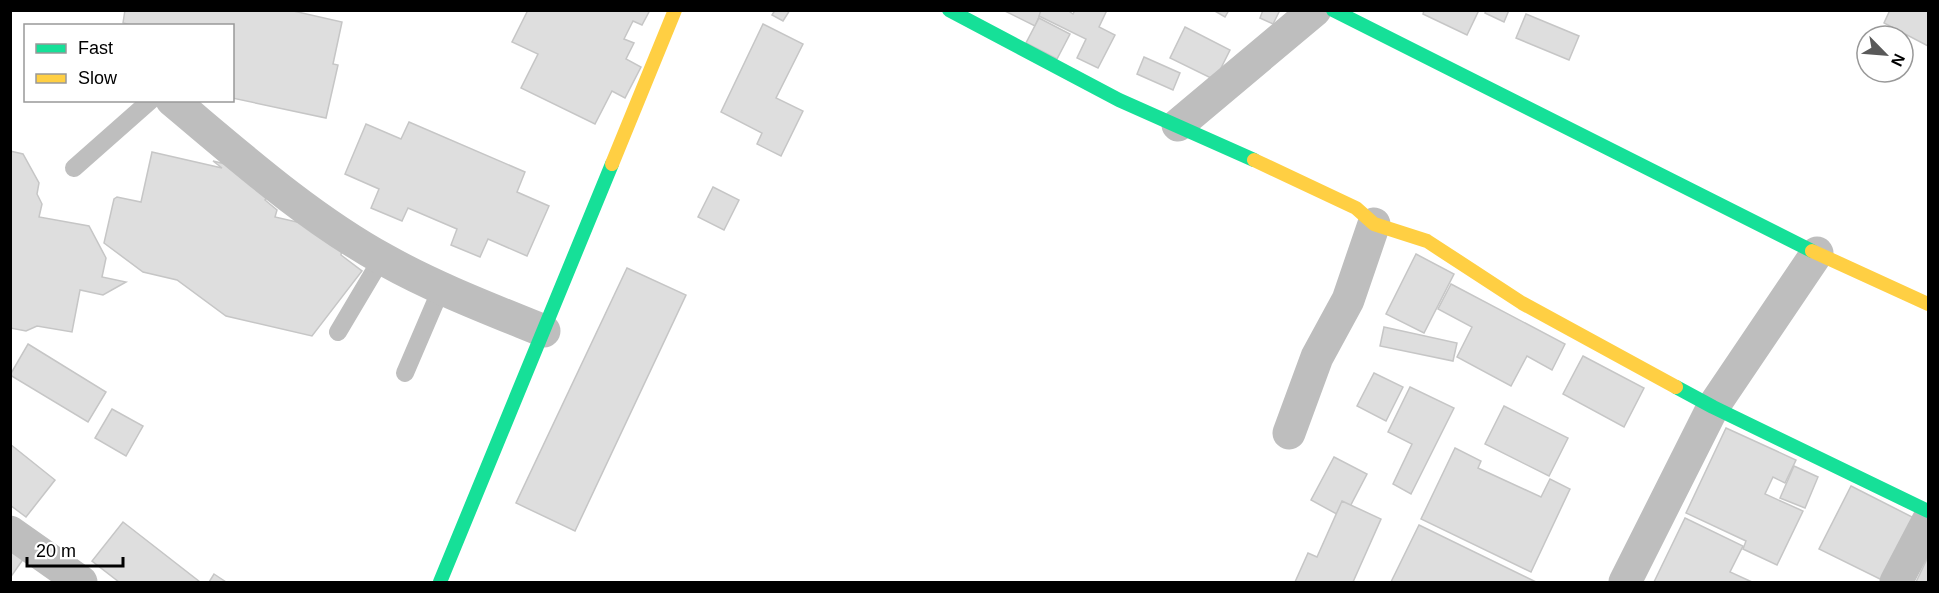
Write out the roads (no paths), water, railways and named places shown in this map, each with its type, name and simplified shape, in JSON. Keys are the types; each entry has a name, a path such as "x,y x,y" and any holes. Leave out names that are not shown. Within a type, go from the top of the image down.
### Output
{"street":[{"path":"440,582 675,10"},
{"path":"949,10 1119,100 1356,208 1374,224 1427,241 1522,303 1713,407 1929,511"},
{"path":"1178,125 1315,10"},
{"path":"1333,10 1817,253 1929,304"},
{"path":"174,102 242,159 315,214 382,258 441,289 544,331"},
{"path":"1289,433 1317,357 1348,300 1374,224"},
{"path":"1625,582 1713,407 1817,253"},
{"path":"1896,582 1929,521"},
{"path":"10,532 81,582"}],"lane":[{"path":"74,168 149,102"},
{"path":"338,332 382,258"},
{"path":"405,373 441,289"}]}
